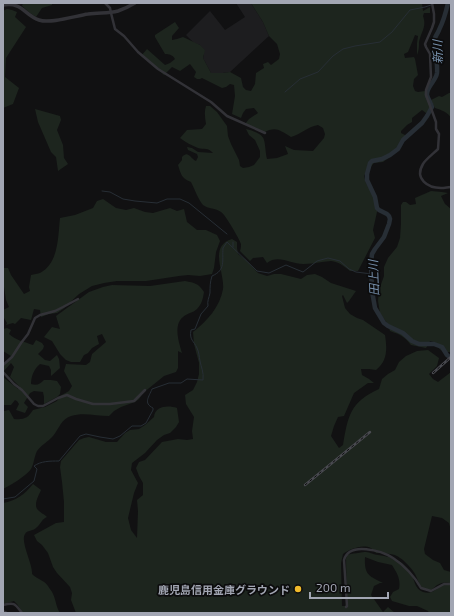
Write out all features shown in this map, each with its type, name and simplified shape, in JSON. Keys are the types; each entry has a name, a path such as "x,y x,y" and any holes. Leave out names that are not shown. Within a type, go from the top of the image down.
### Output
{"street":[{"path":"105,3 110,8 115,29 158,69 211,102 227,116 265,133"},
{"path":"3,5 17,4 35,18 42,21 94,13 111,13 124,9 135,3"},
{"path":"432,3 434,22 425,44 430,54 431,77 426,90 426,95 436,122 436,129 439,134 438,148 423,164 420,174 428,185 440,188 451,187"},
{"path":"3,365 12,357 28,334 35,318 55,311 78,299"},
{"path":"3,372 34,404 38,406 43,406 67,395 97,405 134,401 145,390"},
{"path":"346,607 344,560 348,553 357,549 373,550 394,559 416,579 421,588 431,591 444,584 451,584"},
{"path":"3,605 12,603 15,604 22,613"},
{"path":"3,610 7,613"}],"shaded area":[{"path":"23,3 52,3 52,5 42,8 36,17 22,6"},
{"path":"236,3 251,3 263,22 269,36 230,72 211,73 203,58 204,55 200,45 194,43 186,35 210,11 225,30 245,17"},
{"path":"251,3 422,3 423,11 430,7 430,13 424,13 423,16 424,26 417,55 418,36 415,35 408,52 404,54 405,58 414,57 415,59 418,75 414,79 413,86 415,91 425,91 426,99 431,107 431,111 426,113 422,110 412,118 412,122 401,131 401,133 407,136 399,150 383,162 374,163 364,176 366,183 376,199 377,212 373,230 375,238 358,271 350,271 339,263 331,261 298,264 276,259 267,263 263,257 253,258 250,261 240,251 241,244 223,214 203,205 191,182 185,179 181,173 178,165 184,155 187,154 196,161 198,157 197,154 188,150 187,147 198,152 213,153 208,149 200,149 195,147 180,138 187,130 202,129 206,124 206,106 210,106 217,112 227,126 231,144 239,160 240,166 243,168 254,165 260,157 260,151 255,140 249,135 246,129 262,136 265,142 267,159 277,158 288,154 285,146 294,150 313,151 324,138 325,134 323,128 318,125 291,137 274,129 263,133 245,124 249,119 258,113 254,108 246,109 241,118 232,114 235,96 234,85 230,84 222,88 202,78 197,79 194,77 196,72 190,64 180,71 172,67 164,75 141,56 147,49 165,65 175,59 171,55 165,54 155,35 175,22 179,28 172,36 172,40 183,37 200,45 205,50 203,58 211,73 230,72 241,78 243,87 246,90 251,91 255,84 256,73 264,68 263,64 268,62 271,65 279,59 280,54 277,44 269,36 263,22"},
{"path":"7,9 17,12 15,17 26,27 6,58 5,77 19,88 13,104 3,108 3,11"},
{"path":"451,93 451,118 442,110 435,108 431,100"},
{"path":"35,109 60,116 61,120 57,130 63,145 64,158 68,164 58,171 56,157 51,152 38,122"},
{"path":"431,191 448,193 441,196 445,204 451,209 451,352 441,350 434,342 430,341 426,348 411,345 402,336 390,331 387,323 380,313 378,301 379,290 384,276 384,267 388,258 397,247 400,238 401,205 403,202 410,205 416,204 415,198"},
{"path":"103,199 116,208 126,210 134,208 153,213 170,208 177,211 184,209 187,222 197,230 206,230 217,235 220,241 216,252 212,274 200,276 188,275 146,281 117,281 104,283 92,286 79,294 57,313 41,317 40,310 34,309 31,320 21,318 15,324 13,323 6,325 7,323 4,318 3,310 9,307 3,286 3,268 8,268 24,294 30,291 29,287 31,275 40,273 46,269 54,256 58,241 60,218 75,215 93,208 97,201"},
{"path":"232,239 237,242 238,254 258,273 267,276 281,274 301,279 307,275 315,274 331,283 356,291 347,303 343,295 342,296 345,308 350,314 363,320 385,335 386,354 383,363 376,370 361,369 362,375 374,383 368,383 354,393 344,416 338,417 334,426 331,436 339,448 343,445 349,418 356,405 369,394 379,389 382,379 395,370 399,362 406,356 417,351 428,350 439,358 437,366 429,374 438,382 451,372 451,531 449,523 442,518 432,516 424,549 425,554 440,563 444,570 451,572 451,583 445,582 431,590 424,588 420,585 412,570 398,556 385,553 376,553 368,547 356,548 346,552 343,554 341,563 342,606 347,606 347,555 369,552 375,555 400,561 412,575 416,586 420,591 429,593 442,585 451,585 451,613 429,613 428,611 417,606 409,606 392,601 390,597 393,592 399,589 398,576 394,568 392,565 365,557 365,568 368,574 374,579 383,583 374,586 371,595 383,612 388,607 395,613 76,613 71,600 72,593 70,587 57,573 48,553 37,541 34,535 56,523 64,522 64,502 60,467 61,461 79,440 89,437 106,442 117,442 125,433 130,430 139,429 145,425 162,407 177,408 179,422 176,427 170,433 157,440 145,453 132,463 131,470 138,483 128,518 131,530 137,538 137,500 143,495 143,483 136,468 139,462 145,460 162,442 178,439 193,439 192,431 194,417 186,404 185,395 193,390 199,374 199,363 194,344 193,332 208,318 219,302 223,289 223,283 219,254 225,243"},
{"path":"185,281 196,284 204,292 199,307 183,317 178,324 177,329 179,344 182,353 178,351 178,368 176,372 164,376 143,393 135,402 121,407 109,416 80,414 65,419 53,436 37,451 29,472 3,489 4,411 9,410 14,419 23,419 33,410 45,407 57,401 60,396 69,391 72,386 64,371 66,364 86,365 90,362 92,354 106,342 102,334 97,336 99,344 84,355 80,362 71,362 66,360 60,354 52,341 44,337 52,327 60,329 56,316 89,292 103,287 112,285 150,286"},
{"path":"7,328 11,330 9,334 17,339 33,345 36,340 42,343 44,346 43,349 38,354 45,360 50,361 57,355 59,359 60,368 51,376 49,366 40,364 33,373 31,384 35,385 44,380 57,381 61,387 60,394 44,404 43,392 34,391 30,393 24,403 28,407 25,413 16,410 19,404 15,400 11,405 3,405 3,377 18,389 20,387 10,377 14,367 11,363 3,372 3,366 11,356 3,351 3,329"},
{"path":"33,484 41,490 36,503 37,509 47,517 35,529 25,534 25,548 31,565 32,574 45,582 48,586 53,593 60,613 23,613 14,601 3,604 3,503 12,501 20,496"}],"waterway":[{"name":"田上川","path":"448,3 439,31 435,38 437,73 427,92 427,96 432,107 422,123 403,140 398,149 390,155 370,163 367,180 375,197 377,208 387,214 390,219 384,237 372,254 372,291 375,308 384,323 388,326 403,333 412,341 419,344 434,344 442,347 451,358"},
{"path":"285,92 300,79 318,72 333,56 343,49 380,42 392,32 410,10 431,5"},
{"path":"102,191 110,192 123,199 135,201 157,203 167,199 180,199 189,203 227,234"},
{"path":"3,499 15,497 34,481 37,469 34,466 43,462 59,461 80,436 86,434 113,439 120,436 132,426 141,426 146,423 153,410 147,402 152,389 169,383 181,383 187,379 203,380 199,353 191,338 191,330 195,329 201,314 208,306 211,278 221,268 223,261 223,248 227,242 257,271 269,273 286,265 303,272 317,261 328,258 340,261 349,269 356,272 372,274"},
{"path":"233,242 233,247"}],"railway":[{"path":"433,373 451,357"},
{"path":"305,485 370,432"}],"place":[{"name":"鹿児島信用金庫グラウンド","path":"298,589"}],"water label":[{"name":"新川","path":"437,52"}]}
